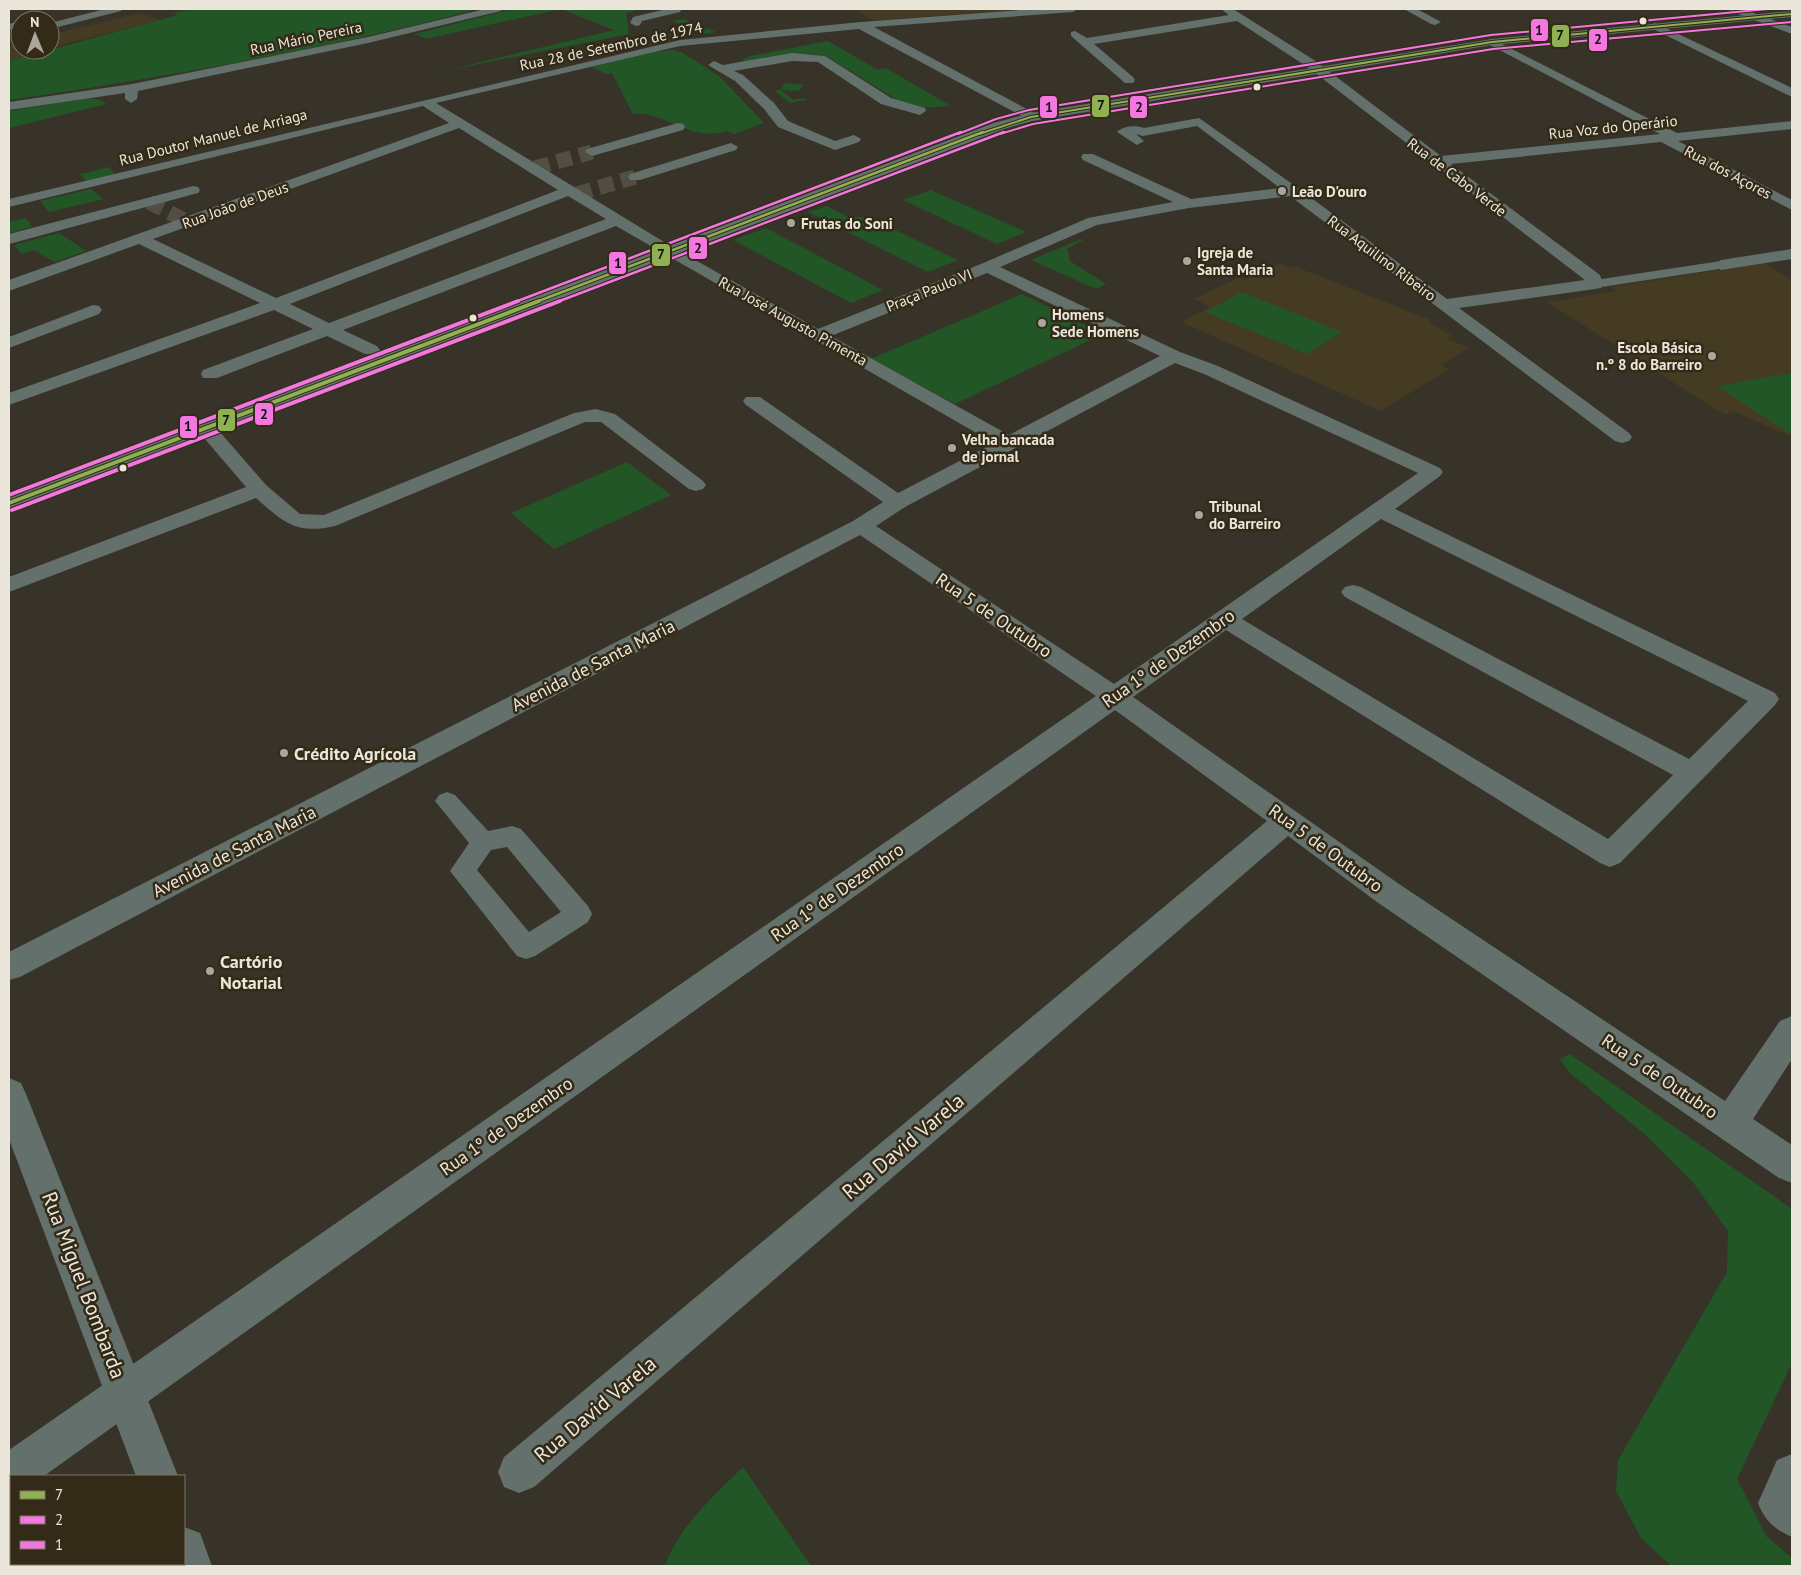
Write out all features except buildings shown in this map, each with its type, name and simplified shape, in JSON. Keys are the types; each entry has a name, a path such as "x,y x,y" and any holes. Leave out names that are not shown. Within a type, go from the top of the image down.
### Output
{"street":[{"path":"60,17 80,9"},
{"path":"60,20 116,9"},
{"name":"Rua Mário Pereira","path":"9,106 131,94 392,35 497,9"},
{"path":"636,23 637,19 676,10 673,9"},
{"name":"Rua 28 de Setembro de 1974","path":"426,102 680,44 862,25 1073,9"},
{"name":"Rua de Cabo Verde","path":"1226,9 1318,70 1594,279 1595,284"},
{"path":"1409,9 1435,22"},
{"path":"1734,9 1792,31"},
{"path":"1048,11 1129,80"},
{"path":"846,14 862,25 1031,117"},
{"path":"9,504 205,427 990,129 1031,117 1492,42 1792,14"},
{"path":"1084,42 1239,17"},
{"path":"1655,26 1792,93"},
{"name":"Rua dos Açores","path":"1492,42 1669,137 1792,206"},
{"path":"680,44 738,78 769,106 783,124 835,146 854,139"},
{"path":"722,69 792,57 821,59 886,101 920,111"},
{"name":"Rua José Augusto Pimenta","path":"426,102 572,190 668,251 1008,443"},
{"name":"Rua Doutor Manuel de Arriaga","path":"9,203 426,102"},
{"name":"Rua Aquilino Ribeiro","path":"1137,141 1124,132 1138,130 1143,132 1199,122 1294,191 1444,305 1792,254"},
{"name":"Rua João de Deus","path":"9,286 461,123"},
{"name":"Rua Voz do Operário","path":"1436,161 1792,125"},
{"path":"592,152 678,127"},
{"path":"635,177 731,147"},
{"path":"1088,157 1189,204"},
{"path":"9,239 193,190"},
{"path":"9,399 275,304 572,190"},
{"path":"987,267 1093,221 1189,204 1294,191"},
{"path":"210,374 618,220"},
{"path":"140,240 371,350"},
{"name":"Praça Paulo VI","path":"818,335 987,267 1174,356"},
{"path":"1444,305 1622,437"},
{"path":"9,342 93,310"},
{"name":"Avenida de Santa Maria","path":"9,967 861,526 897,502 1174,356"},
{"name":"Rua 1º de Dezembro","path":"9,1475 1223,618 1381,510 1433,472 1211,370 1174,356"},
{"path":"753,400 897,502"},
{"path":"205,427 259,489 293,518 307,522 326,521 581,417 596,415 608,418 696,485"},
{"path":"9,585 259,489"},
{"path":"1223,618 1610,855 1766,699 1381,510"},
{"name":"Rua 5 de Outubro","path":"861,526 1114,696 1388,893 1792,1166"},
{"path":"1353,592 1692,773"},
{"path":"447,801 483,842"},
{"name":"Rua David Varela","path":"520,1472 1288,820"},
{"path":"512,836 579,914 526,948 463,871 483,842 512,836"},
{"path":"1730,1123 1792,1031"},
{"name":"Rua Miguel Bombarda","path":"9,1094 157,1475"},
{"path":"1792,1475 1779,1503 1792,1515"},
{"path":"185,1552 190,1566"}],"shaded area":[{"path":"856,9 1027,9 875,20 867,18"},
{"path":"139,13 160,20 60,45 60,33"},
{"path":"9,46 10,60 12,60 9,61"},
{"path":"1280,263 1293,268 1296,267 1431,320 1428,322 1453,336 1448,339 1469,348 1441,366 1449,369 1381,411 1181,322 1210,307 1194,299 1240,277 1245,279"},
{"name":"Escola Básica n.º 8 do Barreiro","path":"1764,263 1792,280 1792,437 1735,412 1726,414 1717,410 1547,302 1617,291 1611,287"}],"green space":[{"path":"192,9 478,9 303,50 127,82 9,100 9,61 60,60 60,47 178,15 173,13"},
{"path":"512,9 561,9 426,39 415,34"},
{"path":"561,9 640,9 626,13 629,34 444,71 614,30"},
{"path":"684,19 716,32 701,34 673,21"},
{"path":"828,41 878,70 886,68 951,106 918,108 902,103 826,56 809,54 748,63 742,60 750,56"},
{"path":"673,50 681,52 719,76 764,123 734,134 727,131 713,134 689,130 645,114 633,114 612,73 606,74 591,67 653,52"},
{"path":"785,83 804,85 798,91 781,90"},
{"path":"781,90 793,100 804,98 806,100 790,103 775,91"},
{"path":"83,99 97,99 107,104 9,128 9,111"},
{"path":"109,167 115,174 86,181 80,174"},
{"path":"91,189 104,199 49,212 40,201"},
{"path":"931,190 1026,232 997,244 903,200"},
{"path":"827,206 848,217 868,217 958,260 928,272 808,212"},
{"path":"26,218 32,227 9,233 9,222"},
{"path":"766,228 883,290 851,303 733,240"},
{"path":"59,233 86,251 55,262 34,250 21,254 14,245"},
{"path":"1081,239 1083,240 1067,249 1070,261 1106,284 1096,289 1031,260"},
{"path":"1241,292 1342,332 1307,354 1205,312"},
{"path":"1022,294 1103,334 955,404 871,359"},
{"path":"1792,373 1792,432 1789,433 1717,386"},
{"path":"627,462 671,495 554,549 511,513"},
{"path":"1570,1054 1792,1209 1792,1363 1737,1479 1767,1537 1792,1558 1792,1566 1671,1566 1641,1538 1616,1491 1618,1460 1727,1272 1728,1231 1692,1181 1648,1137 1570,1073 1560,1059"},
{"path":"743,1467 811,1566 665,1566 671,1551 698,1512"}],"tunnel":[{"path":"535,168 592,152"},
{"path":"577,194 635,177"},
{"path":"149,202 188,222"}],"transit line":[{"name":"1","path":"9,495 996,119 1029,110 1491,35 1768,9"},
{"name":"7","path":"9,503 999,126 1031,117 1492,42 1792,14"},
{"name":"2","path":"12,510 1001,133 1033,124 1493,49 1792,22"}],"place":[{"name":"Leão D'ouro","path":"1282,191"},
{"name":"Frutas do Soni","path":"791,223"},
{"name":"Igreja de Santa Maria","path":"1187,261"},
{"name":"Homens Sede Homens","path":"1042,323"},
{"name":"Escola Básica n.º 8 do Barreiro","path":"1712,356"},
{"name":"Velha bancada de jornal","path":"952,448"},
{"name":"Tribunal do Barreiro","path":"1199,515"},
{"name":"Crédito Agrícola","path":"284,753"},
{"name":"Cartório Notarial","path":"210,971"}]}
